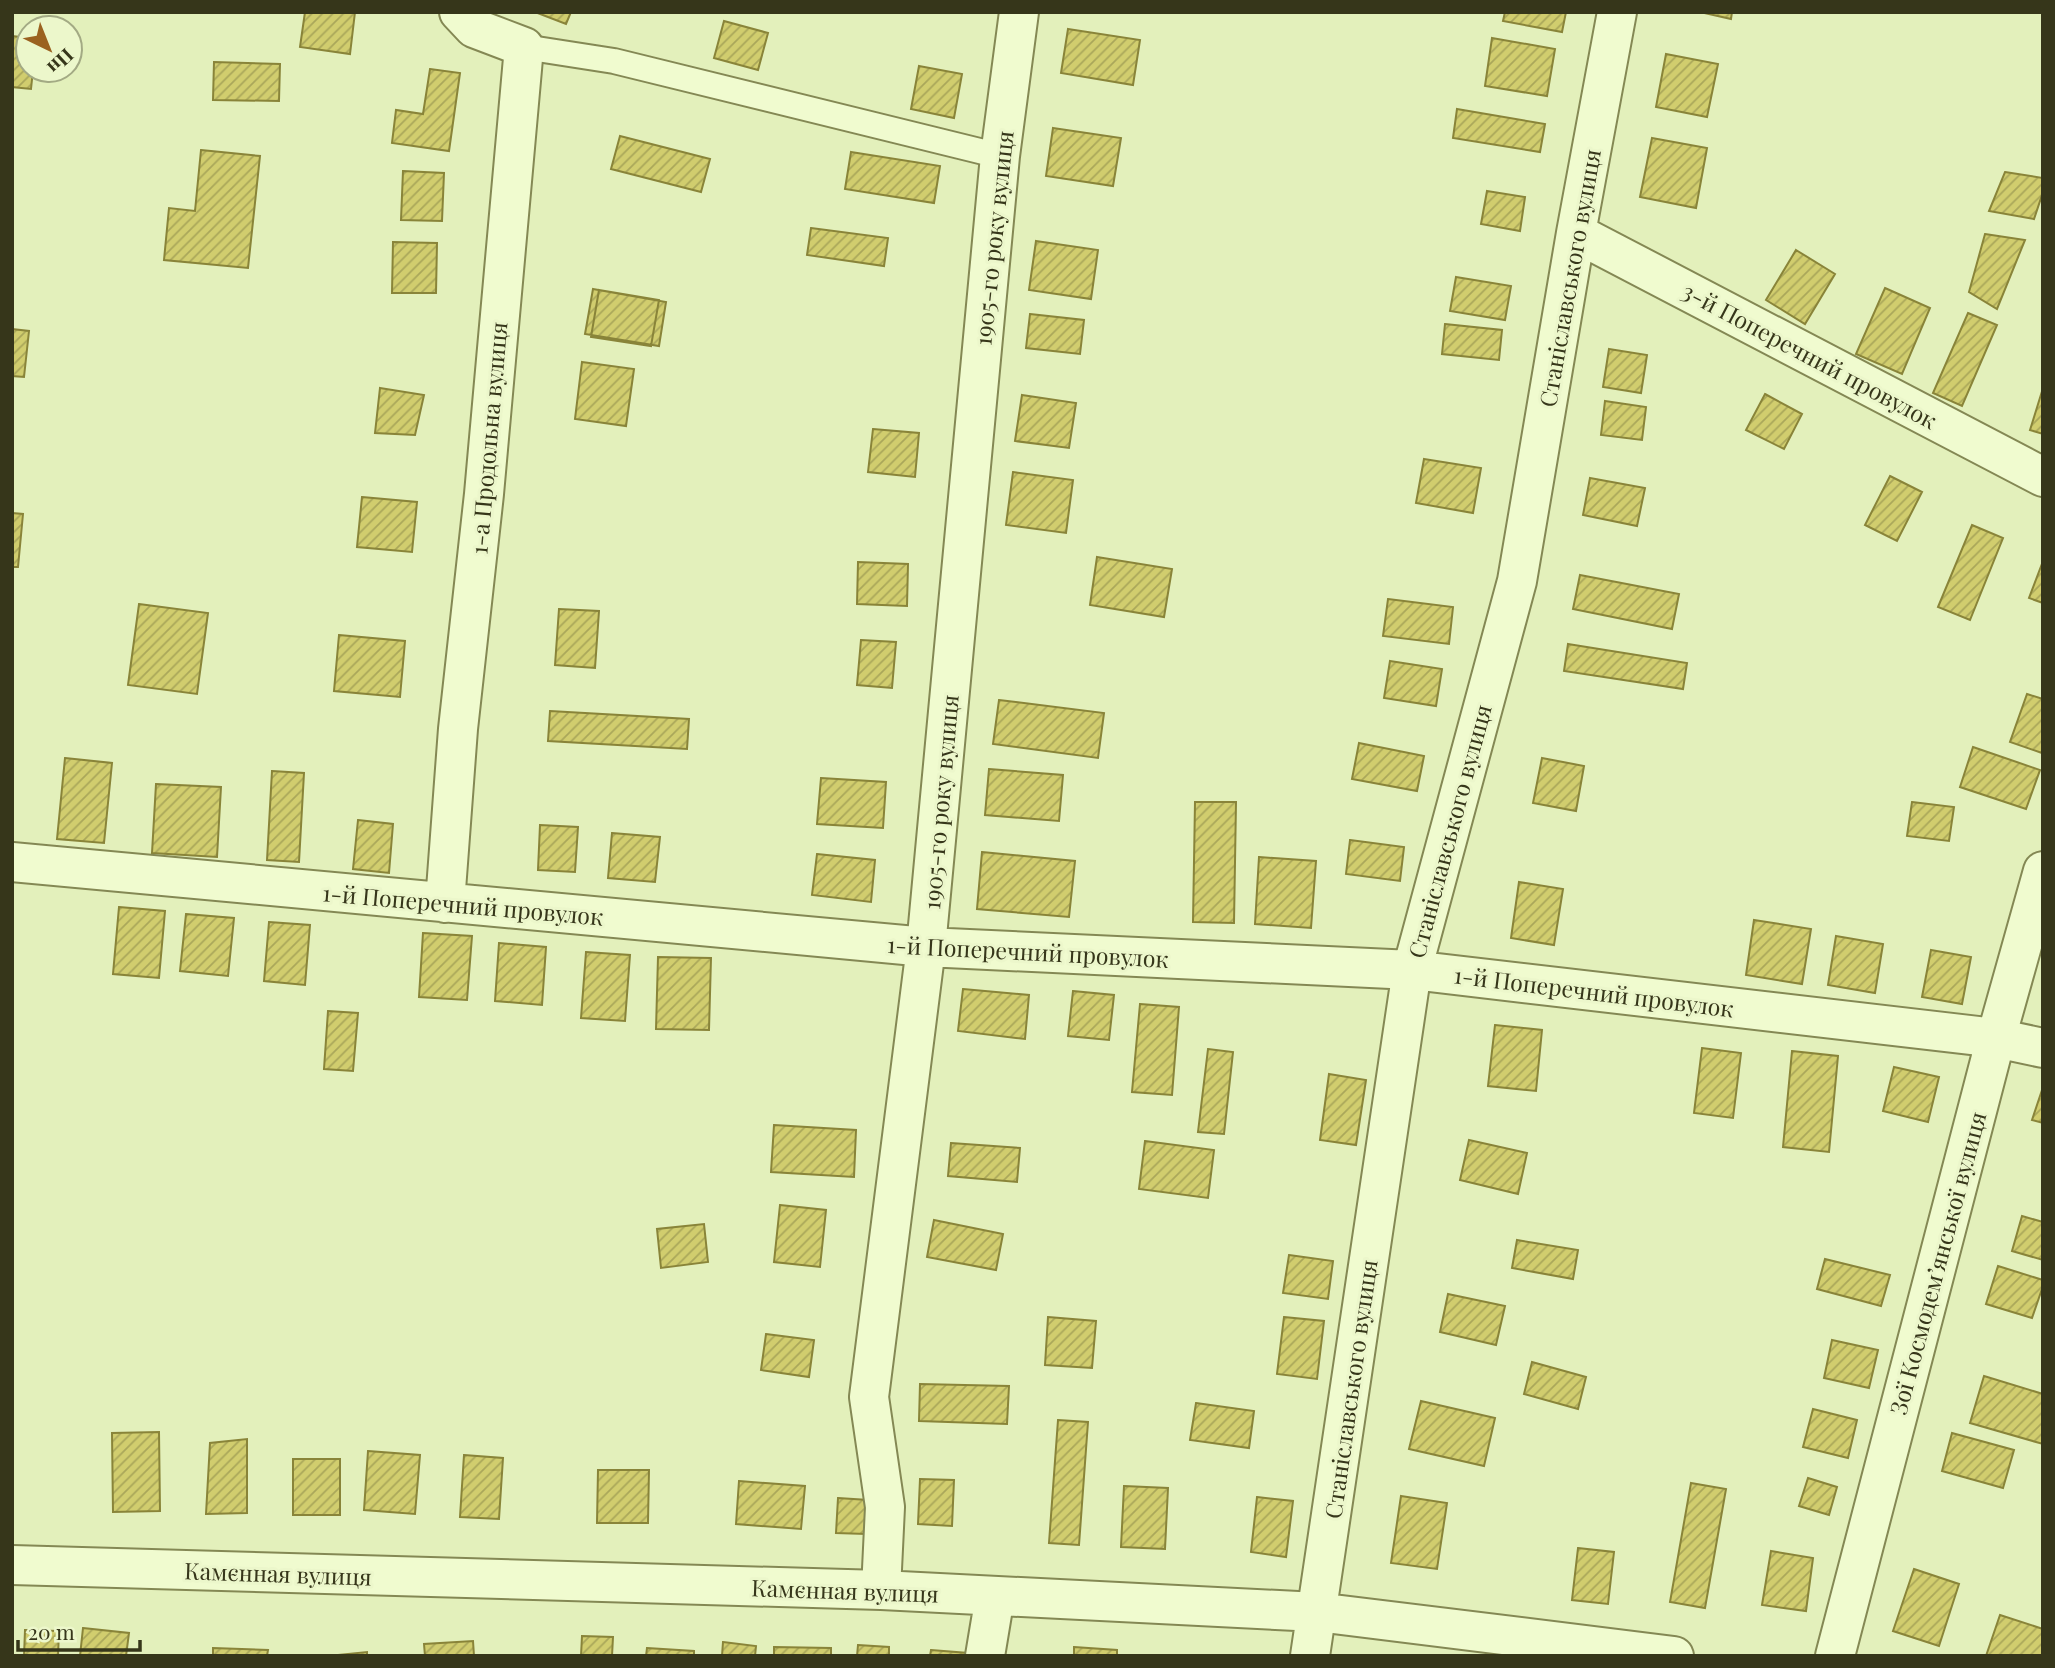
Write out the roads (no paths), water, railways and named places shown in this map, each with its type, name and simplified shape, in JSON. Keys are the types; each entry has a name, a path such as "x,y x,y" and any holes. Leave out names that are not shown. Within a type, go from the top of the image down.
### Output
{"street":[{"path":"459,12 474,28 524,47"},
{"name":"1905-го року вулиця","path":"881,1590 885,1507 869,1397 926,947 1000,156 1018,12"},
{"name":"Станіславського вулиця","path":"1310,1656 1412,970 1517,581 1576,233 1617,12"},
{"name":"1-а Продольна вулиця","path":"445,903 458,729 484,494 524,47"},
{"name":"3-й Поперечний провулок","path":"1576,233 2043,477"},
{"name":"1-й Поперечний провулок","path":"12,862 926,947 1412,970 1996,1038 2043,1048"},
{"name":"Зої Космодем’янської вулиця","path":"1835,1656 1996,1038 2043,871"},
{"name":"Камєнная вулиця","path":"12,1565 881,1590 1317,1612 1674,1656"},
{"path":"985,1656 995,1596"}],"lane":[{"path":"524,47 614,61 1000,156"}]}
